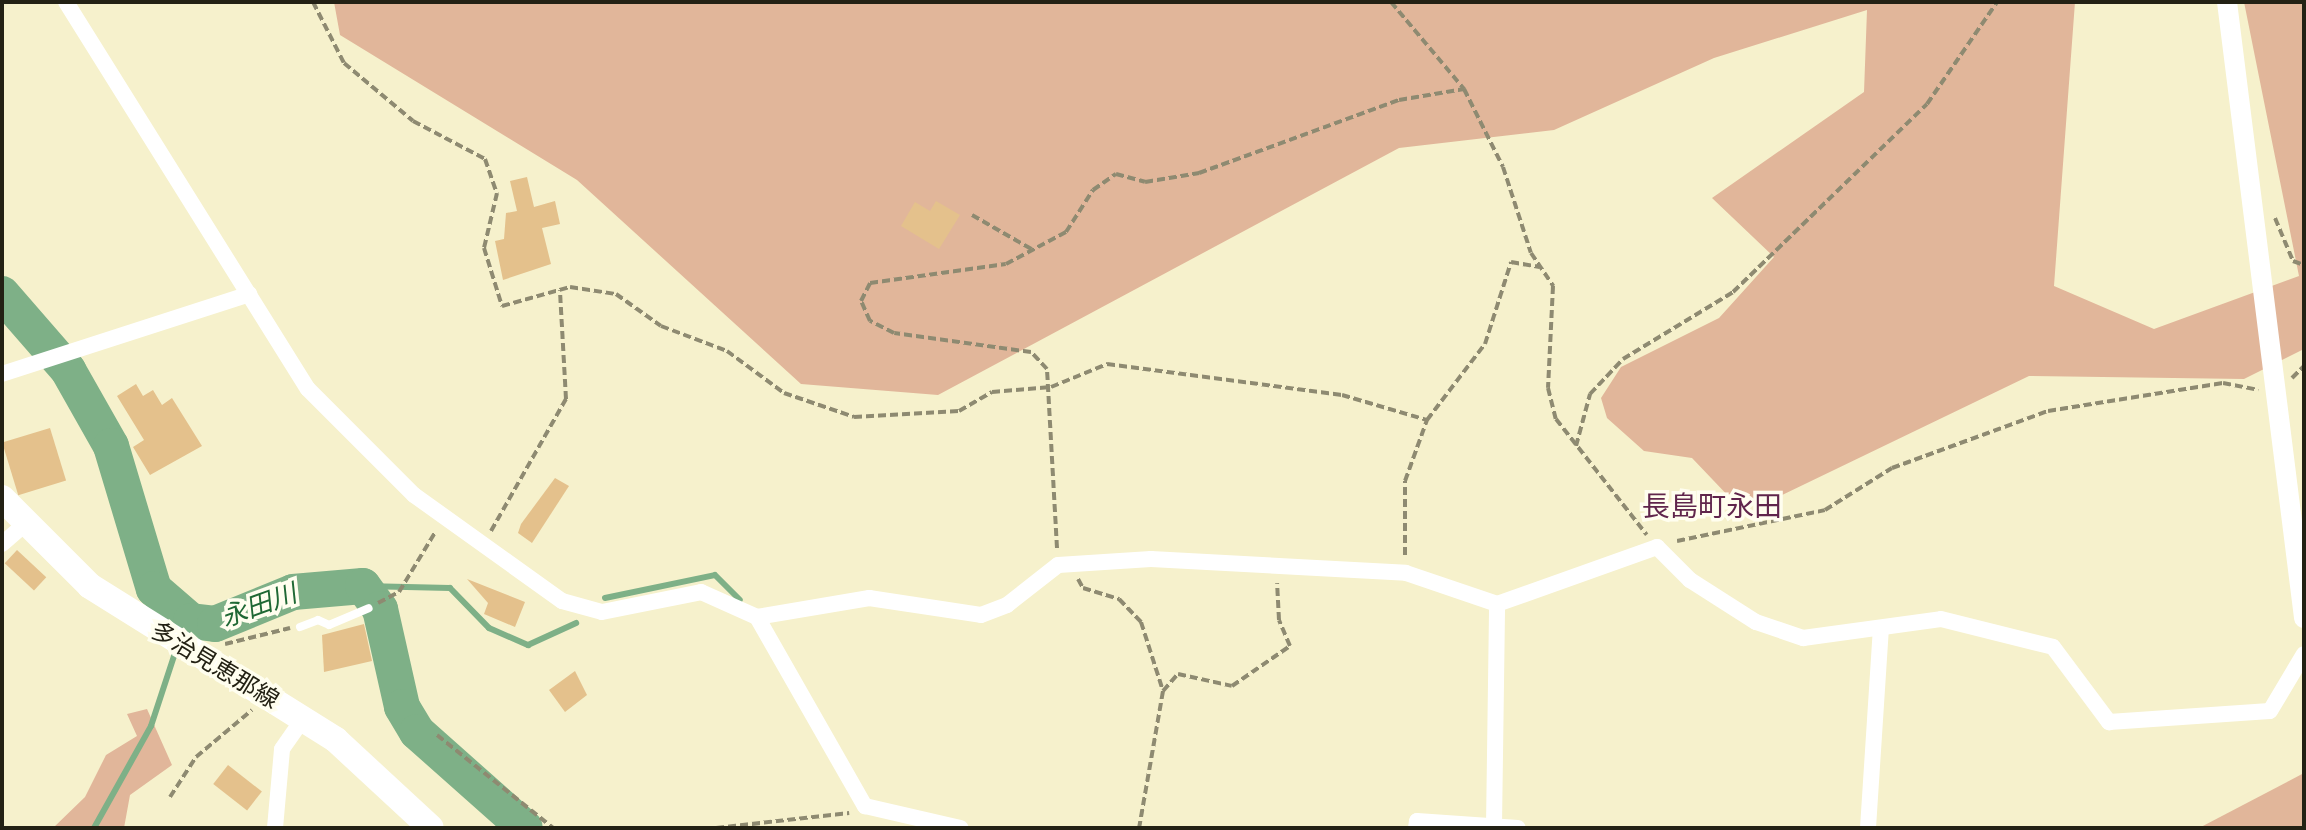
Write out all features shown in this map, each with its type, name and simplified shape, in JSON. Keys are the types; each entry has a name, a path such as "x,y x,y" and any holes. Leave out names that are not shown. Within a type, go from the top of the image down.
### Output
{"main road":[{"name":"多治見恵那線","path":"2,498 24,525 90,586 303,719 383,778 431,828"}],"street":[{"path":"66,2 308,389 444,519 485,541 527,580 589,609 659,605 701,592 757,617 869,598 981,615 1007,605 1063,565 1276,561 1406,573 1497,604 1657,547 1690,580 1756,622 1823,640 1941,619 2053,647 2109,722 2270,711 2304,654"},
{"path":"2227,2 2276,394 2301,544 2304,618"},
{"path":"2,374 249,294"},
{"path":"2,544 24,525"},
{"path":"1494,826 1497,604"},
{"path":"757,617 865,806 960,828"},
{"path":"1868,828 1881,629"},
{"path":"275,828 282,749 303,719"},
{"path":"1416,828 1417,821 1518,828"}],"lane":[{"path":"300,627 318,620 329,625 369,608"}],"path":[{"path":"313,2 344,63 413,121 485,159 497,193 484,248 502,306 560,290 616,294 661,326 727,351 784,393 854,417 959,411 992,392 1051,387 1107,364 1342,395 1427,420"},
{"path":"1391,2 1464,89 1555,296 1548,388 1556,419 1657,547 1825,510 1892,468 2048,411 2223,383 2276,394"},
{"path":"1576,446 1590,394 1615,368 1733,292 1927,104 1997,2"},
{"path":"1139,828 1163,691 1141,622 1101,588 1083,588 1063,565 1051,387 1031,352 894,333 870,321 861,301 870,283 898,275 1006,264 1066,232 1093,190 1116,174 1145,182 1199,173 1399,100 1464,89"},
{"path":"972,215 1033,250"},
{"path":"1406,573 1405,481 1427,420 1485,344 1511,262 1540,267"},
{"path":"485,541 566,399 560,290"},
{"path":"387,598 399,592 444,519"},
{"path":"1163,691 1178,674 1232,686 1290,646 1279,620 1276,561"},
{"path":"212,663 235,639 300,627"},
{"path":"170,797 196,757 245,721 264,694"},
{"path":"437,735 520,806 553,828"},
{"path":"716,828 865,806"}],"shaded area":[{"path":"334,2 2075,2 2054,286 2154,329 2299,276 2244,2 2304,2 2304,349 2244,379 2029,376 1774,499 1733,501 1692,458 1644,451 1607,418 1601,398 1621,367 1719,318 1774,257 1712,198 1864,92 1867,10 1714,58 1554,130 1399,148 938,395 801,384 577,180 340,35"},
{"path":"147,709 172,765 130,795 124,828 53,828 85,797 106,755 137,736 127,714"},
{"path":"2304,773 2304,828 2199,828"}],"building":[{"path":"527,177 534,207 555,201 560,224 542,228 551,264 503,280 495,241 504,239 506,213 517,211 510,181"},
{"path":"936,201 960,215 939,249 901,226 915,202 930,211"},
{"path":"136,384 143,396 153,390 162,405 172,398 202,446 150,475 133,447 144,440 117,396"},
{"path":"50,428 66,481 18,495 2,443"},
{"path":"555,478 569,486 532,543 518,533 521,524"},
{"path":"17,550 46,577 34,590 5,563"},
{"path":"467,579 525,602 515,627 484,614 488,603"},
{"path":"364,624 372,661 324,672 322,635"},
{"path":"575,671 587,695 565,712 549,690"},
{"path":"228,765 262,791 247,810 213,784"}],"waterway":[{"name":"永田川","path":"2,294 68,370 111,446 154,589 191,621 215,624 293,592 363,586 380,609 402,707 417,732 525,828"},
{"path":"605,598 715,575 740,600"},
{"path":"363,586 450,588 489,628 528,645 576,623"},
{"path":"181,636 187,618"},
{"path":"94,828 151,726 177,647"}],"district":[{"name":"長島町永田","path":"1712,506"}]}
